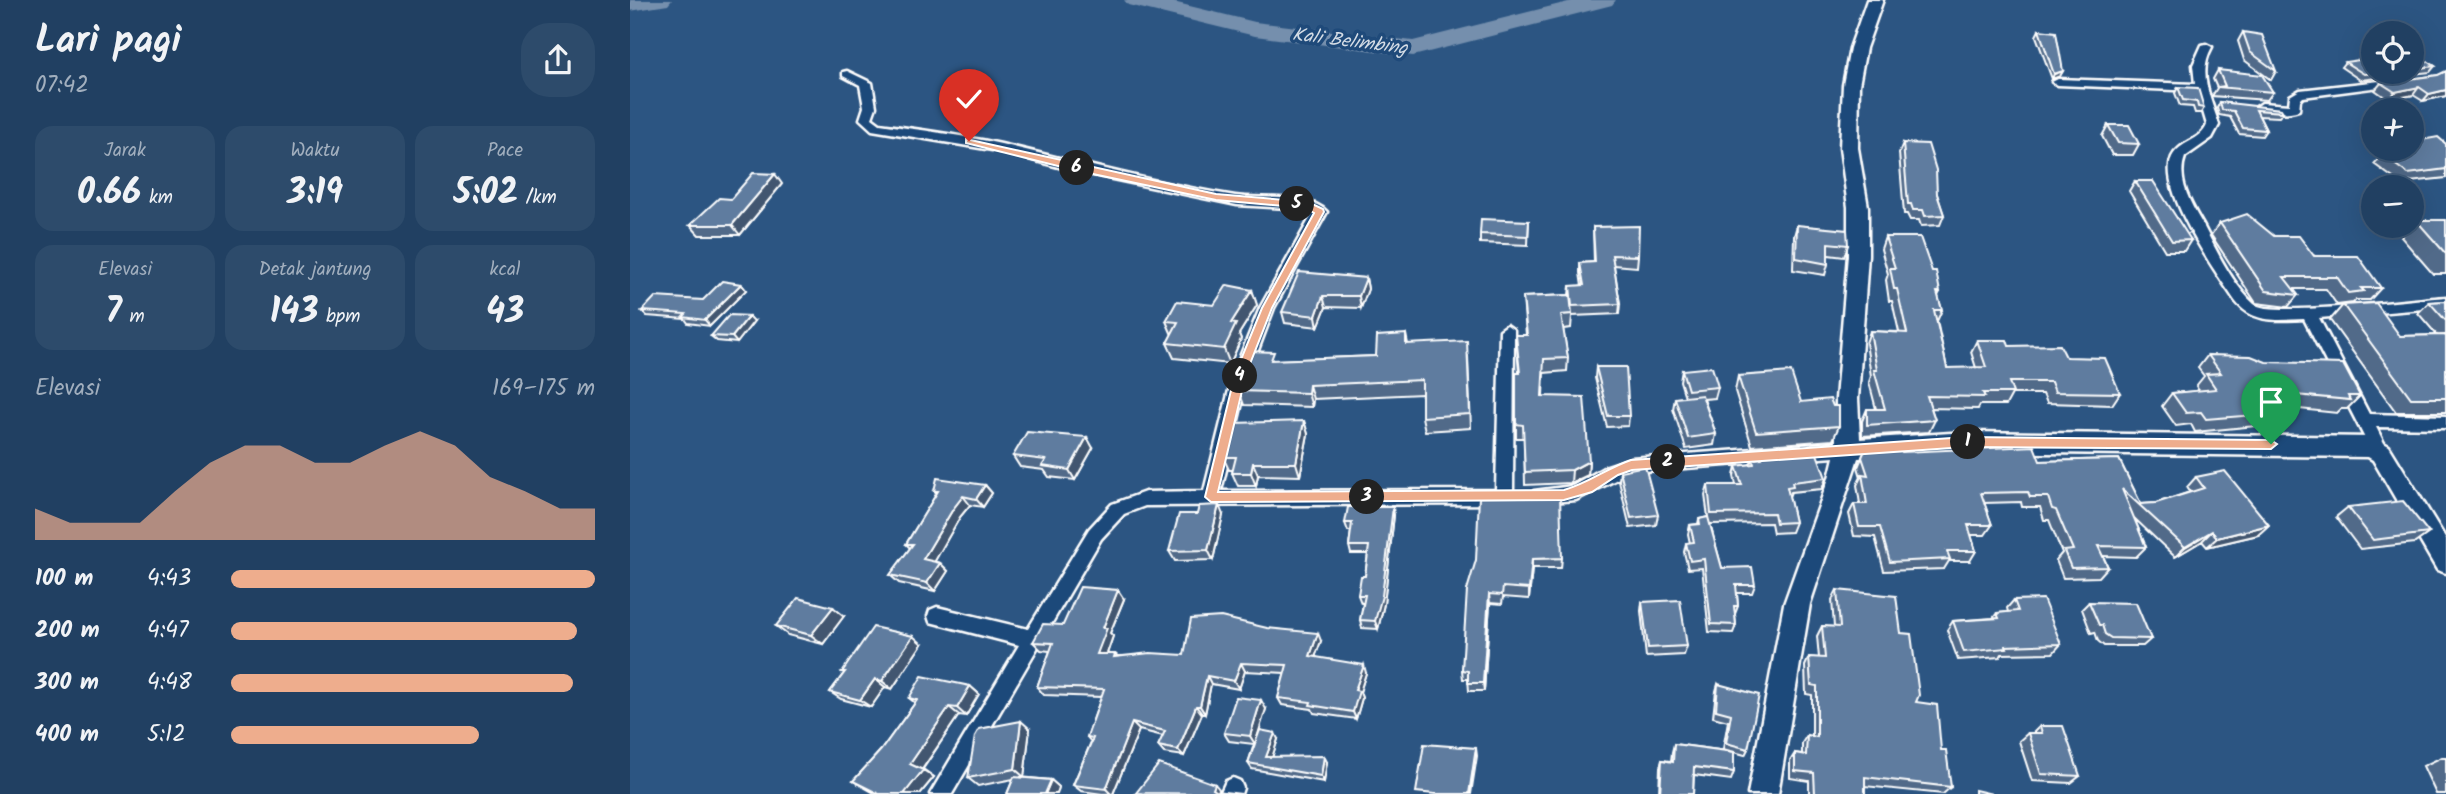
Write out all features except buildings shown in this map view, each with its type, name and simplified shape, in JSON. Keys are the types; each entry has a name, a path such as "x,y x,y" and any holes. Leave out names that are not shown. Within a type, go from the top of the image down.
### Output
{"street":[{"path":"1763,794 1797,604 1841,478 1848,449 1848,370 1858,255 1858,207 1849,148 1851,85 1858,48 1875,0"},
{"path":"2206,47 2199,63 2210,97 2212,130 2204,139 2188,146 2179,156 2175,168 2177,182 2196,225 2246,305 2254,312 2265,315 2309,314 2446,302"},
{"path":"847,74 866,83 870,107 866,119 876,127 998,147 1074,167 1216,197 1308,205 1320,212 1267,308 1241,374 1211,497"},
{"path":"2059,82 2210,97"},
{"path":"2244,105 2290,109 2295,107 2294,99 2300,94 2376,84"},
{"path":"2309,314 2379,449 2446,562"},
{"path":"1504,497 1507,330"},
{"path":"2364,420 2446,422"},
{"path":"940,794 1095,534 1118,509 1145,499 1504,497 1576,493 1613,471 1631,465 1966,442 2368,446 2379,449"},
{"path":"937,616 1032,639"}],"waterway":[{"name":"Kali Belimbing","path":"630,4 660,0"},
{"name":"Kali Belimbing","path":"1136,0 1255,29 1413,49 1604,0"}],"route":[{"path":"969,141 1074,167 1216,197 1237,201 1308,205 1320,212 1267,308 1241,374 1211,497 1564,495 1588,488 1613,471 1631,465 1966,442 2271,444"}]}
